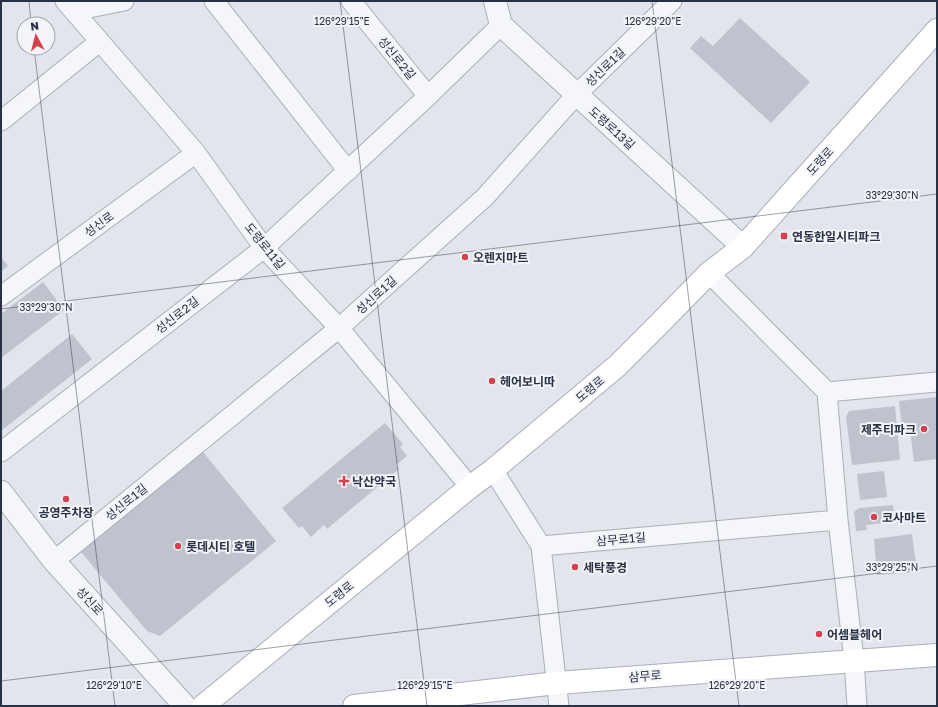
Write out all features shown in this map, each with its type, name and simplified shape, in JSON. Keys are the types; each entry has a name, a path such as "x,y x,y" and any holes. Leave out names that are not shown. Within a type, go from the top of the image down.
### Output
{"main road":[{"name":"도령로","path":"203,706 470,487 493,470 617,366 708,273 743,247 937,30"},
{"name":"삼무로","path":"354,706 557,683 937,655"}],"street":[{"path":"70,6 124,1"},
{"path":"214,1 348,171"},
{"name":"성신로2길","path":"351,1 428,96"},
{"path":"495,1 500,25"},
{"name":"성신로1길","path":"54,561 339,328 485,197 576,95 672,1"},
{"name":"도령로11길","path":"70,6 196,153 264,248 339,328 470,487"},
{"name":"성신로2길","path":"1,452 264,248 428,96 500,25"},
{"name":"도령로13길","path":"500,25 743,247"},
{"path":"1,121 100,42"},
{"name":"성신로","path":"1,296 196,153"},
{"path":"708,273 827,392 838,520 854,660 857,706"},
{"path":"827,392 937,382"},
{"path":"493,470 541,546 559,706"},
{"name":"성신로","path":"1,492 54,561 185,706"},
{"name":"삼무로1길","path":"541,546 838,520"}],"building":[{"path":"740,18 810,82 771,123 690,48 701,36 713,46"},
{"path":"1,257 8,266 1,272"},
{"path":"43,282 64,310 1,358 1,314"},
{"path":"72,334 92,359 1,431 1,391"},
{"name":"제주티파크","path":"937,397 937,459 914,462 910,429 902,430 899,401"},
{"path":"895,406 900,460 852,465 846,417 849,411"},
{"path":"385,423 403,444 400,447 407,456 396,465 399,469 327,529 324,525 311,537 302,526 299,528 282,508"},
{"name":"롯데시티 호텔","path":"203,452 276,541 160,636 147,631 81,552"},
{"name":"코사마트","path":"884,471 887,497 860,500 857,474"},
{"name":"코사마트","path":"893,505 895,522 866,525 867,530 856,531 854,512 859,508"},
{"path":"912,534 917,572 877,575 874,539"}],"place":[{"name":"연동한일시티파크","path":"784,236"},
{"name":"오렌지마트","path":"465,257"},
{"name":"헤어보니따","path":"492,381"},
{"name":"제주티파크","path":"924,429"},
{"name":"낙산약국","path":"344,481"},
{"name":"공영주차장","path":"66,499"},
{"name":"코사마트","path":"874,517"},
{"name":"롯데시티 호텔","path":"178,546"},
{"name":"세탁풍경","path":"575,567"},
{"name":"어셈블헤어","path":"819,634"}]}
